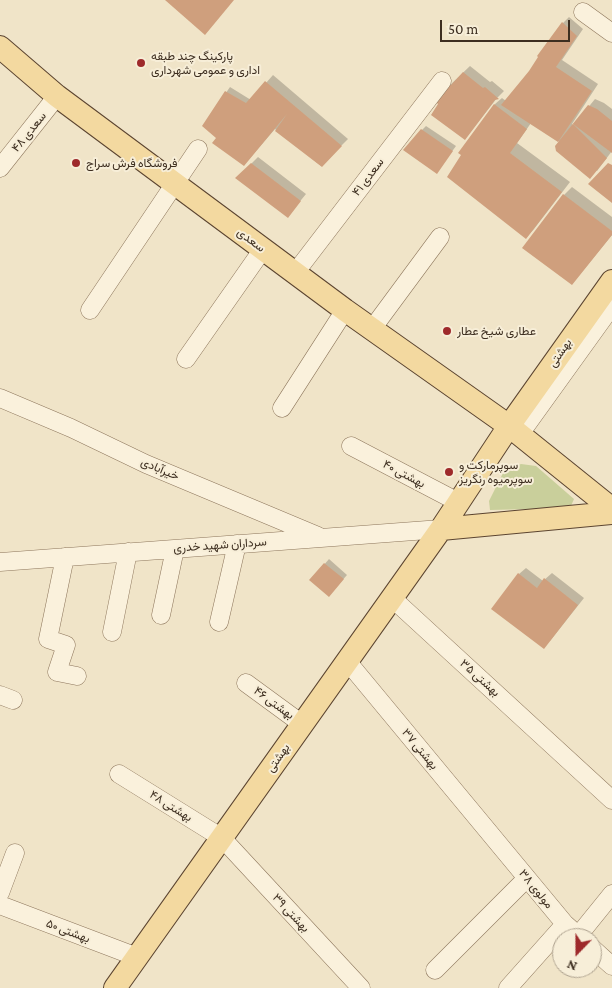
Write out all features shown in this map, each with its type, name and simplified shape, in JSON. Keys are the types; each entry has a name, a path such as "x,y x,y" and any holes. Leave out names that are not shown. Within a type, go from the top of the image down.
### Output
{"main road":[{"name":"سعدی","path":"0,47 57,96 295,273 603,494 612,509"},
{"name":"بهشتی","path":"117,988 137,957 441,529 458,502 515,430 608,306 612,281"},
{"path":"441,529 612,513"}],"street":[{"path":"583,12 612,33"},
{"name":"سعدی ۴۱","path":"295,273 442,81"},
{"name":"سعدی ۴۸","path":"0,168 57,96"},
{"path":"90,310 198,149"},
{"path":"372,329 440,238"},
{"path":"186,359 263,249"},
{"path":"282,408 345,310"},
{"name":"خیرآبادی","path":"0,398 71,428 146,464 321,538"},
{"name":"بهشتی ۴۰","path":"351,446 458,502"},
{"name":"سرداران شهید خدری","path":"0,562 441,529"},
{"path":"220,622 237,544"},
{"path":"161,615 175,549"},
{"path":"112,632 128,552"},
{"path":"65,557 48,639 66,645 57,672 77,676"},
{"name":"بهشتی ۳۵","path":"392,598 612,800"},
{"name":"بهشتی ۳۷","path":"347,661 494,837"},
{"name":"بهشتی ۴۶","path":"246,683 302,724"},
{"name":"بهشتی ۴۸","path":"119,774 222,838"},
{"name":"مولوی ۳۸","path":"494,837 569,928"},
{"name":"بهشتی ۳۹","path":"222,838 361,988"},
{"path":"0,893 15,853"},
{"path":"435,970 527,878"},
{"path":"586,928 612,894"},
{"name":"بهشتی ۵۰","path":"0,905 137,957"},
{"path":"508,988 565,924"},
{"path":"602,957 612,966"}],"green space":[{"path":"521,464 536,466 574,499 570,508 490,510 489,501 504,471"}],"building":[{"path":"165,0 234,0 205,35"},
{"path":"562,22 577,36 556,67 592,91 558,142 501,105 529,71 537,56"},
{"path":"463,72 499,99 495,100 465,140 431,115 438,104 436,102 448,85 451,85"},
{"path":"265,81 342,146 322,167 275,131 287,114 244,166 212,143 216,138 202,126 225,91 246,103"},
{"path":"494,104 527,129 510,153 562,192 526,239 447,177 461,155 458,153"},
{"path":"588,105 597,109 612,121 612,153 573,124 607,158 590,179 556,151 555,146"},
{"path":"421,129 453,151 437,174 403,150"},
{"path":"251,163 301,201 288,218 235,178"},
{"path":"608,163 612,165 612,203 588,184"},
{"path":"563,194 612,231 612,235 572,285 522,248"},
{"path":"324,563 344,579 329,597 309,580"},
{"path":"518,573 537,588 544,578 578,605 544,649 491,609"}],"place":[{"name":"پارکینگ چند طبقه اداری و عمومی شهرداری","path":"141,63"},
{"name":"فروشگاه فرش سراج","path":"76,163"},
{"name":"عطاری شیخ عطار","path":"447,331"},
{"name":"سوپرمارکت و سوپرمیوه رنگریز","path":"449,472"}]}
